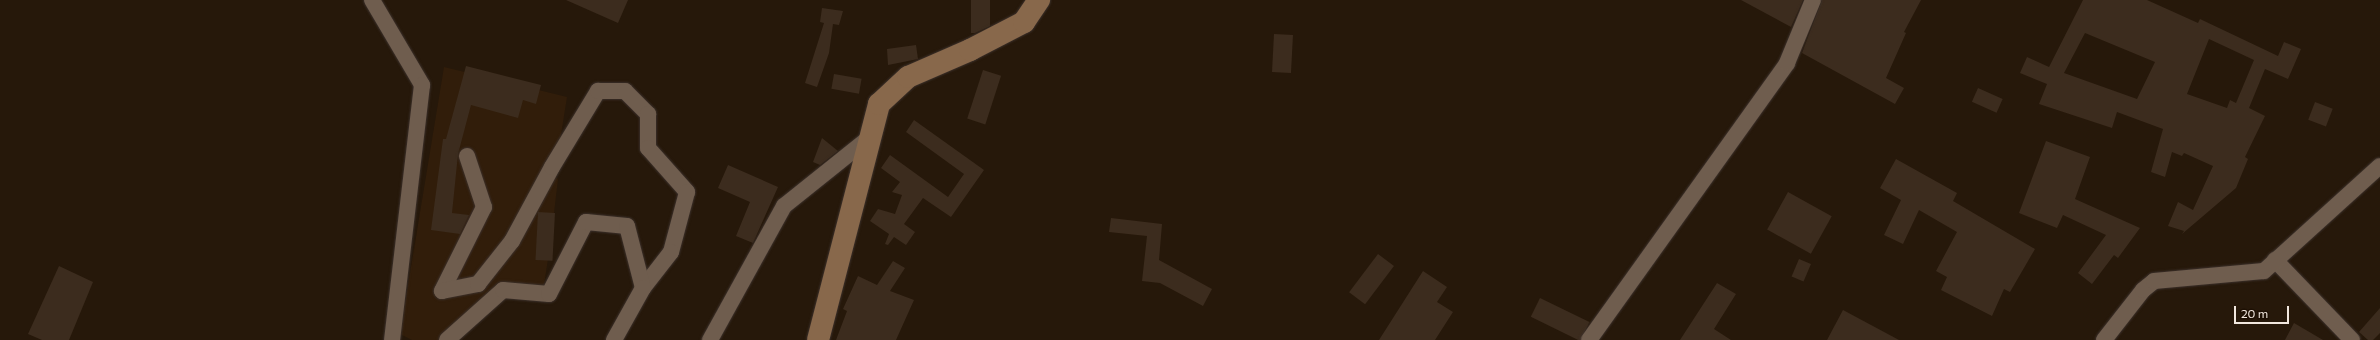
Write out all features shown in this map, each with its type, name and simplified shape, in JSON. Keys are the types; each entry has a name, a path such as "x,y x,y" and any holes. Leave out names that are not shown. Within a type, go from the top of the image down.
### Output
{"street":[{"path":"372,0 422,85 392,340"},
{"path":"818,340 879,104 908,77 970,50 1024,22 1039,0"},
{"path":"1589,340 1787,63 1813,0"},
{"path":"467,156 484,207 442,291 478,284 512,241 552,167 598,91 625,91 648,114 648,148 687,192 671,252 643,288 614,340"},
{"path":"710,340 784,206 870,136"},
{"path":"2104,340 2143,290 2154,281 2264,271 2380,166"},
{"path":"447,340 503,290 549,294 586,222 627,226 643,288"},
{"path":"2275,260 2352,340"}],"shaded area":[{"path":"444,67 567,97 560,141 544,169 558,179 551,239 544,285 499,282 439,340 412,340 400,334"}],"building":[{"path":"566,0 628,0 618,23"},
{"path":"971,0 990,0 990,26 975,33 971,33"},
{"path":"1741,0 1803,0 1791,27"},
{"path":"1822,0 1921,0 1904,32 1906,33 1886,78 1904,88 1895,104 1802,53"},
{"path":"2083,0 2147,0 2198,23 2200,19 2278,56 2284,42 2301,49 2288,79 2265,69 2249,108 2265,116 2245,157 2248,159 2236,188 2182,234 2184,231 2168,226 2178,202 2193,210 2213,166 2184,153 2182,156 2172,152 2165,177 2151,172 2163,129 2117,112 2112,128 2039,104 2047,84 2020,73 2027,57 2049,67","holes":["2085,33 2155,62 2137,99 2064,73","2209,39 2254,60 2236,103 2230,100 2227,108 2187,94"]},
{"path":"822,8 843,11 839,25 833,24 829,53 817,87 805,83 824,23 820,22"},
{"path":"1274,34 1293,35 1291,73 1272,72"},
{"path":"916,45 918,59 888,65 887,49"},
{"path":"466,66 541,85 536,104 523,100 518,118 471,105 458,154 452,213 469,215 460,234 431,230 443,139 446,139"},
{"path":"983,70 1001,76 985,124 967,119"},
{"path":"834,74 862,79 859,94 831,89"},
{"path":"1978,88 2003,99 1997,113 1972,102"},
{"path":"2315,102 2333,109 2326,127 2308,120"},
{"path":"914,120 984,170 951,217 923,198 904,224 915,232 906,245 894,237 888,245 885,244 889,234 870,221 878,209 895,214 902,195 892,192 900,182 881,168 890,155 948,197 964,174 906,132"},
{"path":"822,138 838,151 820,165 813,162"},
{"path":"2046,141 2090,157 2075,199 2140,228 2118,258 2114,255 2092,284 2078,273 2106,235 2063,215 2057,228 2019,213"},
{"path":"1896,159 1957,193 1953,201 2035,249 2010,292 2004,289 1992,316 1941,290 1947,277 1936,271 1957,232 1919,210 1903,244 1884,235 1901,200 1880,188"},
{"path":"728,165 778,187 753,243 736,236 750,202 718,188"},
{"path":"1788,192 1832,216 1811,254 1767,230"},
{"path":"538,212 555,213 552,261 535,260"},
{"path":"1111,218 1162,224 1159,260 1212,289 1203,306 1160,283 1142,281 1147,236 1109,232"},
{"path":"1378,254 1394,266 1365,304 1349,292"},
{"path":"1799,259 1811,264 1804,282 1792,276"},
{"path":"893,261 905,268 890,291 914,300 896,340 836,340 847,311 843,309 858,276 877,285"},
{"path":"59,266 93,282 69,340 42,340 28,334"},
{"path":"1423,271 1447,287 1437,302 1453,312 1435,340 1379,340"},
{"path":"1717,283 1736,294 1714,329 1731,340 1680,340"},
{"path":"1540,298 1589,322 1581,340 1578,340 1531,317"},
{"path":"2380,308 2380,333 2373,340 2368,340 2359,332"},
{"path":"1843,310 1899,340 1827,340"},
{"path":"2294,323 2323,340 2285,340"}]}
